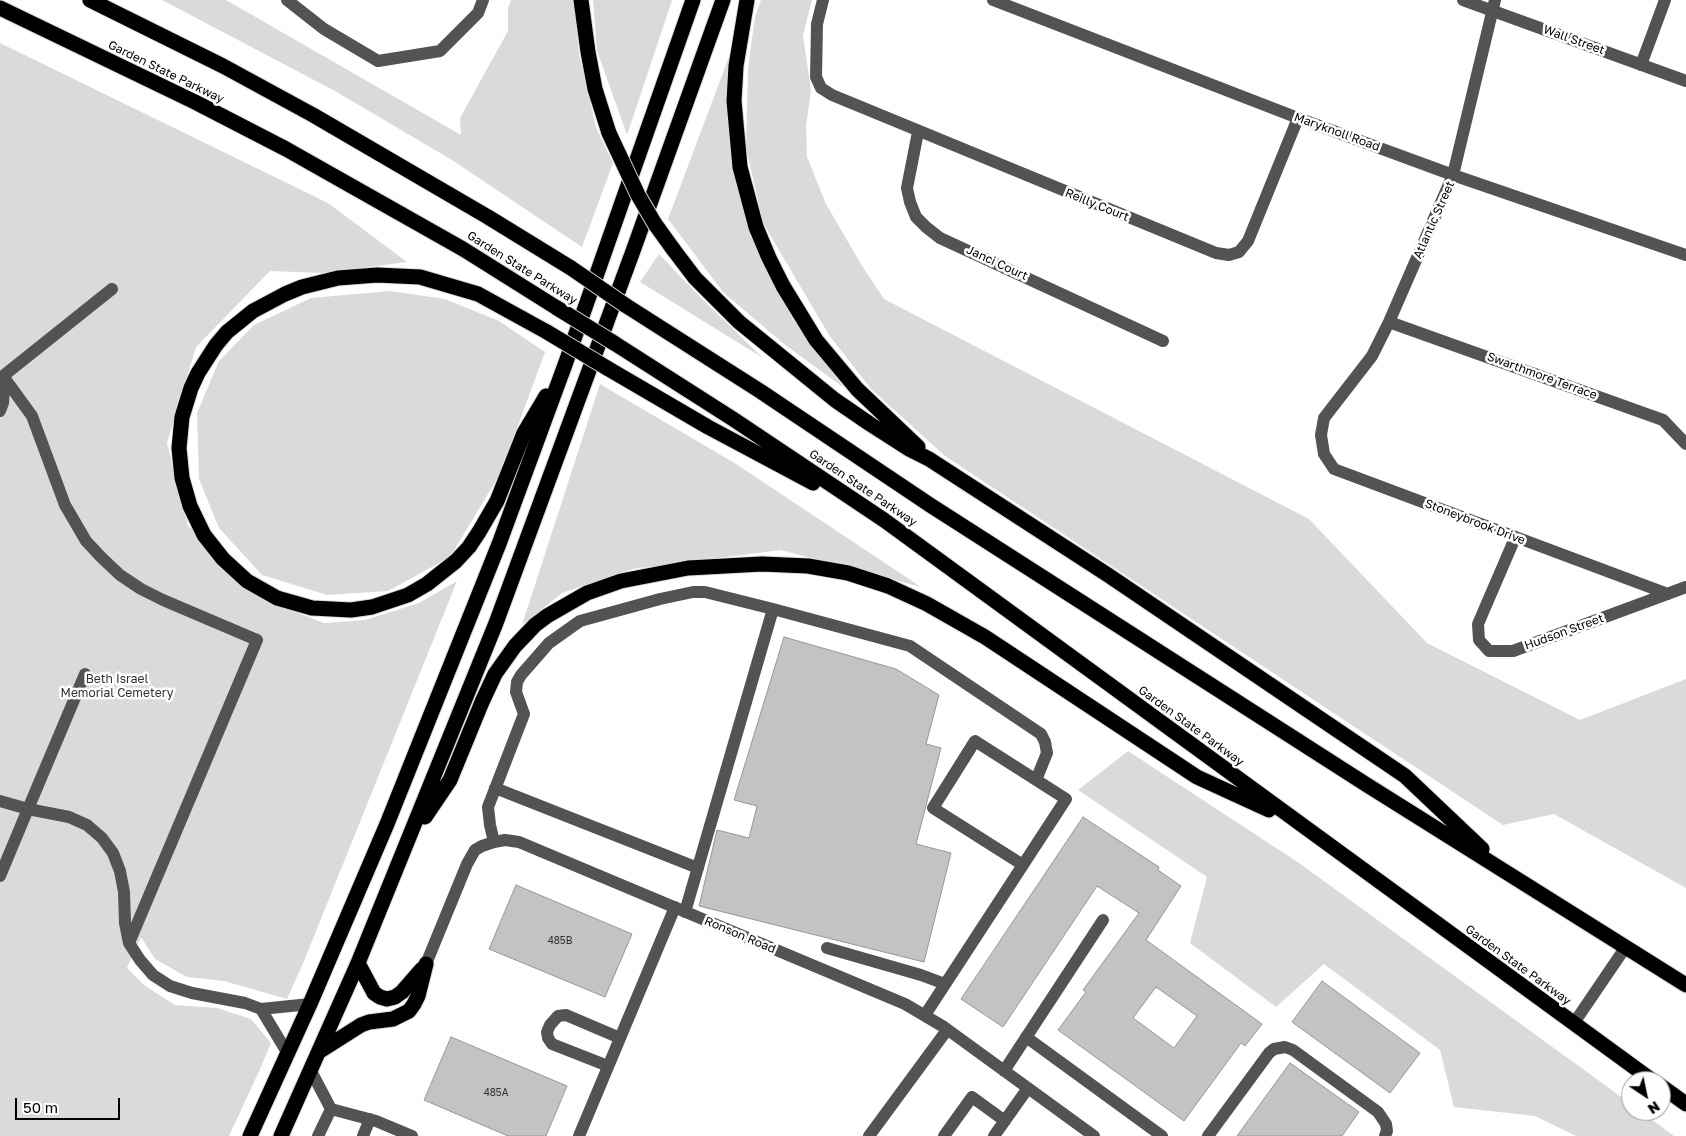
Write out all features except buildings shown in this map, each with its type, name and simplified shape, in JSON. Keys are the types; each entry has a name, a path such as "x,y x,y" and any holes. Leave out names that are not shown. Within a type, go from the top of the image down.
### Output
{"highway":[{"name":"Garden State Parkway","path":"90,0 223,66 313,115 571,268 1142,641 1686,985"},
{"path":"582,0 590,61 596,89 609,133 638,195 655,224 695,278 732,315 835,400 1108,575 1405,776 1504,870"},
{"path":"250,1136 310,1004 390,815 499,544 566,362 693,0"},
{"path":"281,1136 320,1051 408,843 510,586 634,251 723,0"},
{"path":"747,0 736,66 734,101 740,167 756,227 769,258 801,316 822,346 857,389 929,459"},
{"name":"Garden State Parkway","path":"0,8 195,102 286,149 463,249 733,419 884,520 1639,1071"},
{"path":"566,362 524,433 497,501 479,532 456,562 408,595 372,607 351,610 312,608 277,598 247,581 223,558 204,535 190,506 182,478 179,448 182,417 198,373 216,345 240,321 269,301 302,287 338,278 377,275 420,277 478,294 547,332 708,427 884,520"},
{"path":"408,843 450,780 495,674 515,646 535,625 573,599 621,581 688,568 745,564 808,566 848,573 888,586 927,604 985,637 1197,777 1297,822"},
{"path":"358,963 374,993 380,998 387,999 395,998 402,992 426,964"},
{"path":"320,1051 361,1026 370,1022 393,1019 409,1011 418,996 426,964"},
{"path":"1671,1093 1686,1104"}],"street":[{"path":"287,0 324,29 378,61 440,52 478,13 483,0"},
{"name":"Reilly Court","path":"823,0 816,45 816,77 822,88 832,95 1216,253 1229,255 1239,252 1248,241 1298,118"},
{"name":"Maryknoll Road","path":"992,0 1298,118 1453,175 1686,255"},
{"name":"Wall Street","path":"1463,0 1493,5 1686,81"},
{"path":"1641,64 1664,0"},
{"name":"Atlantic Street","path":"1324,418 1372,356 1389,322 1453,175 1493,5"},
{"name":"Janci Court","path":"918,132 907,188 916,217 926,227 940,238 1163,341"},
{"path":"2,374 112,288"},
{"name":"Swarthmore Terrace","path":"1389,322 1663,420 1686,444"},
{"path":"0,411 3,402 2,374"},
{"path":"2,374 32,416 65,505 86,541 101,558 120,575 141,589 257,640 130,943"},
{"name":"Stoneybrook Drive","path":"1324,418 1321,435 1324,454 1334,469 1668,594"},
{"name":"Hudson Street","path":"1515,538 1478,624 1478,640 1489,651 1513,651 1686,587"},
{"path":"426,964 467,864 476,850 494,842 488,807 524,714 516,692 517,682 549,643 580,621 649,602 693,592 705,592 910,646 1041,734 1047,753 1036,780"},
{"path":"579,1136 620,1038 698,868 773,609"},
{"path":"0,876 85,674"},
{"path":"925,1015 1023,865 1066,798 975,741 933,808 1023,865"},
{"path":"495,788 698,868"},
{"path":"0,801 69,817 87,825 102,838 113,852 120,871 124,892 125,923 130,943 140,960 153,975 170,986 192,994 246,1004 261,1009 310,1004"},
{"name":"Ronson Road","path":"494,842 505,840 519,842 905,1004 947,1030 1094,1136"},
{"path":"1004,1071 1103,920"},
{"path":"827,948 921,975 945,984"},
{"path":"1574,1023 1625,948"},
{"path":"261,1009 288,1054"},
{"path":"608,1066 552,1044 547,1032 550,1024 558,1016 566,1015 620,1038"},
{"path":"869,1136 947,1030"},
{"path":"1026,1037 1162,1136"},
{"path":"1208,1136 1270,1052 1279,1047 1285,1047 1293,1050 1378,1112 1386,1124 1386,1136"},
{"path":"311,1071 331,1109 370,1119 412,1136"},
{"path":"994,1136 1028,1088"},
{"path":"944,1136 972,1097 1005,1121"},
{"path":"318,1136 331,1109"},
{"path":"363,1136 370,1119"}],"green space":[{"path":"162,0 226,0 461,135 460,118 508,31 508,8 511,0 574,0 579,54 596,127 613,163 582,247 452,160 335,91"},
{"path":"593,0 672,0 627,135 597,51"},
{"path":"761,0 812,0 803,35 811,90 806,126 807,157 826,204 862,266 884,299 1309,519 1427,643 1580,720 1686,679 1686,888 1554,814 1503,825 945,456 871,389 829,335 763,223 746,147 748,68 755,17"},
{"name":"Beth Israel Memorial Cemetery","path":"0,43 328,203 407,262 322,273 270,271 196,347 167,443 188,526 272,603 324,623 365,620 419,603 457,581 287,999 224,981 187,977 155,959 141,937 127,968 144,985 175,1005 217,1008 251,1019 271,1043 229,1136 0,1136"},
{"path":"730,54 730,147 757,250 794,321 844,388 784,344 723,292 668,219"},
{"path":"659,254 703,300 763,358 640,282"},
{"path":"390,291 445,299 499,321 545,352 500,474 450,557 388,591 327,595 262,575 219,528 199,479 197,413 219,361 254,325 311,298"},
{"path":"600,384 736,464 921,587 781,550 632,569 562,593 522,625"},
{"path":"1128,751 1299,863 1621,1097 1621,1121 1654,1121 1674,1136 1576,1136 1535,1116 1454,1107 1440,1050 1324,964 1276,1007 1190,943 1207,877 1078,790"}]}
